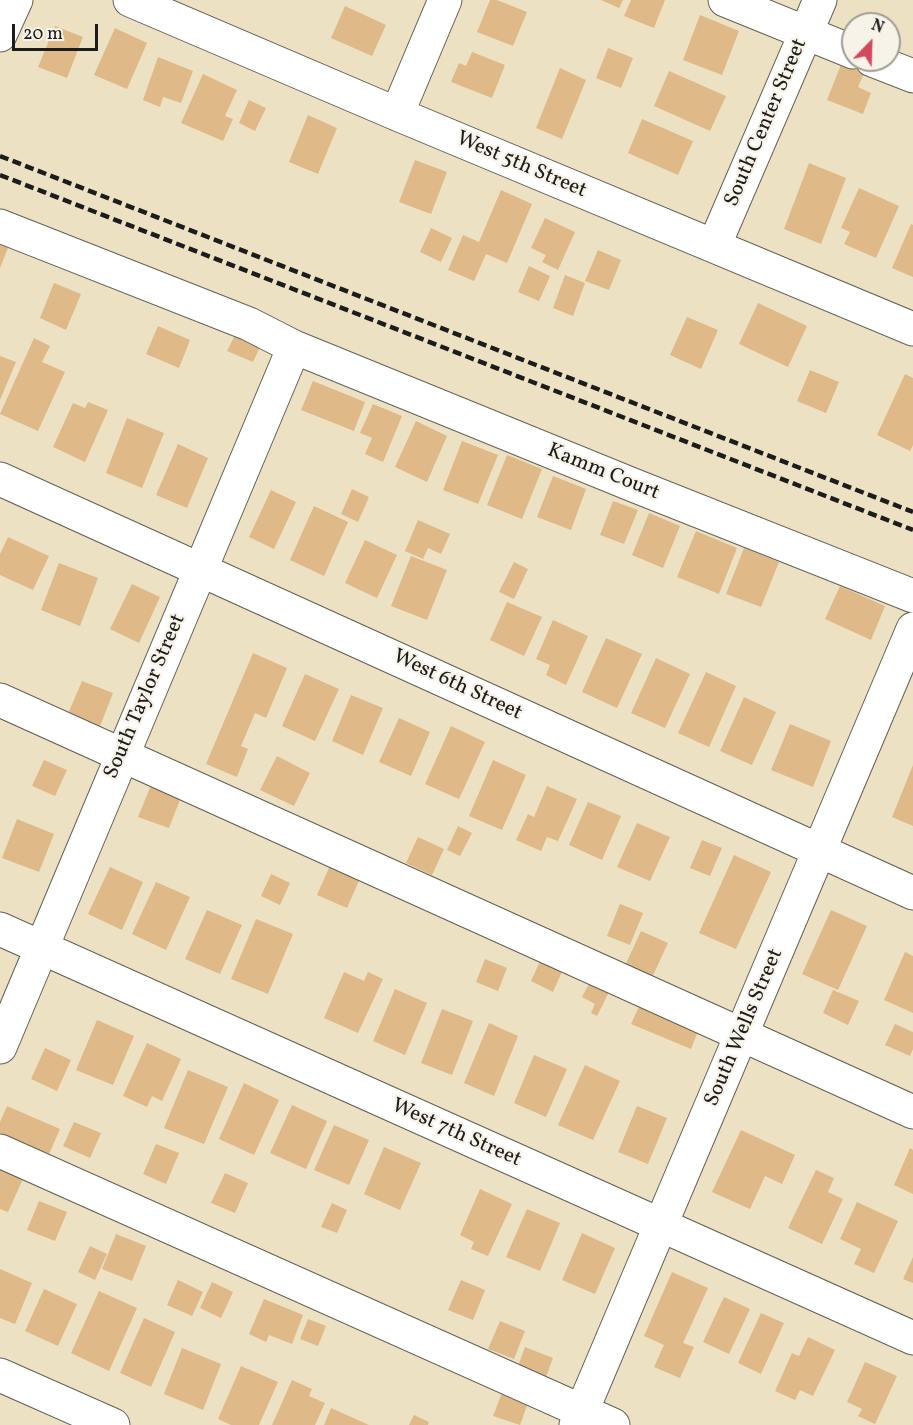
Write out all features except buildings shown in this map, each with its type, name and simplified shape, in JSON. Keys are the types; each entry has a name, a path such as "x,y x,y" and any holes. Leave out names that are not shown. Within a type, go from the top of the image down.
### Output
{"street":[{"path":"0,35 16,0"},
{"name":"West 5th Street","path":"130,0 913,329"},
{"path":"397,114 445,0"},
{"path":"725,0 841,47"},
{"name":"South Center Street","path":"714,246 820,0"},
{"name":"Kamm Court","path":"0,226 249,324 294,347 622,481 913,596"},
{"name":"South Taylor Street","path":"0,1047 294,347"},
{"name":"West 6th Street","path":"0,479 913,893"},
{"name":"South Wells Street","path":"579,1418 820,851 909,651"},
{"path":"0,700 913,1112"},
{"name":"West 7th Street","path":"0,928 913,1338"},
{"path":"0,1151 579,1418 613,1425"},
{"path":"0,1375 113,1425"}],"railway":[{"path":"0,156 913,512"},
{"path":"0,175 913,530"}]}
